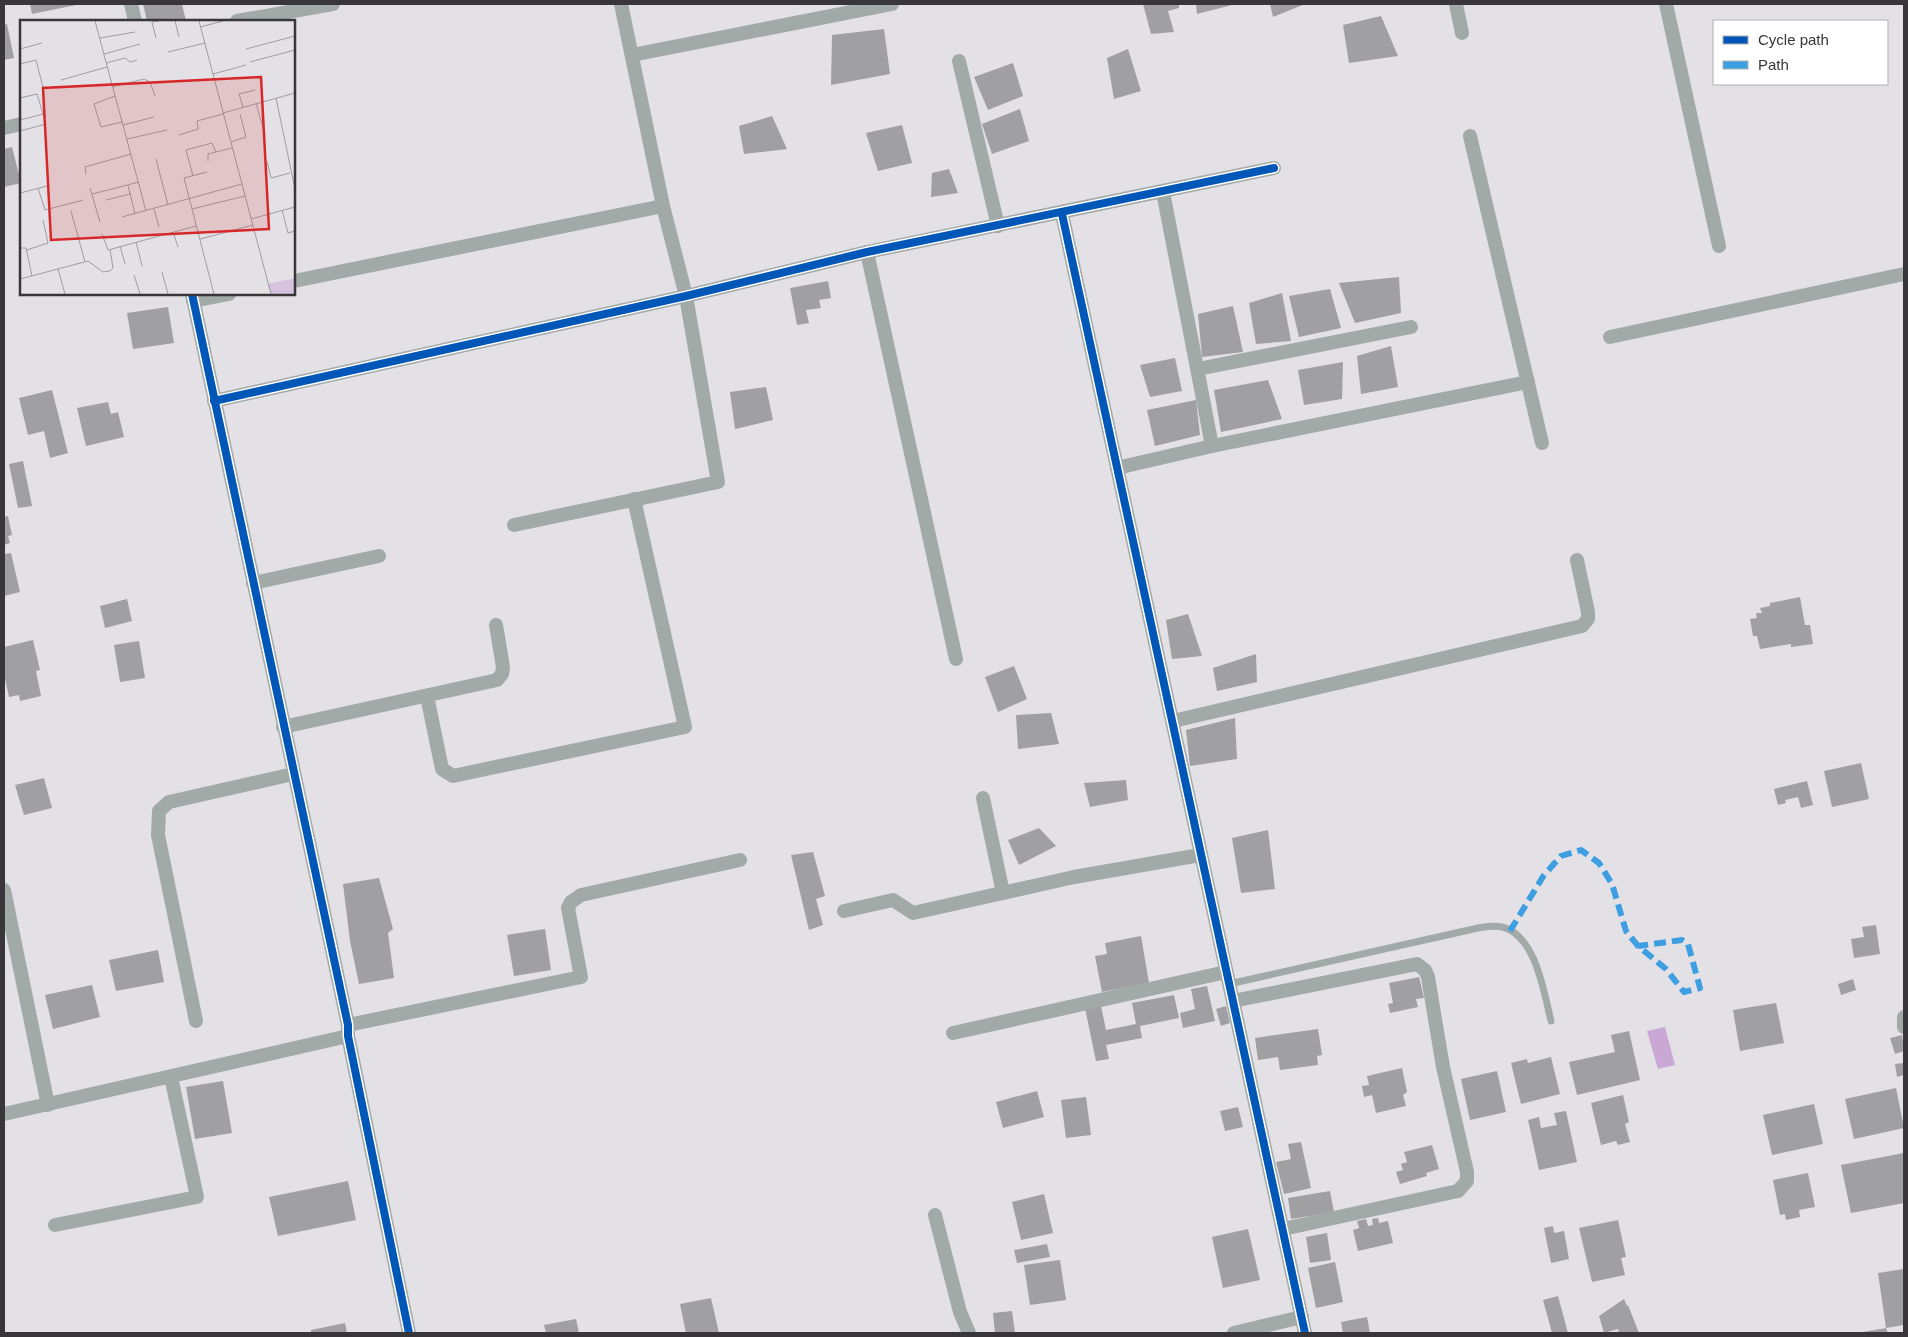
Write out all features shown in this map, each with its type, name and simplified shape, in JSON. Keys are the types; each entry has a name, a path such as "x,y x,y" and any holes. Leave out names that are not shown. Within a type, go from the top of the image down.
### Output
{"street":[{"path":"131,4 135,20"},
{"path":"243,20 333,4"},
{"path":"514,525 718,482 686,296 663,206 621,4"},
{"path":"632,56 836,9 892,4"},
{"path":"1456,4 1462,33"},
{"path":"1666,4 1718,246"},
{"path":"959,61 998,226"},
{"path":"4,128 20,124"},
{"path":"1470,136 1542,443"},
{"path":"214,401 686,296 867,252 1062,214 1274,168"},
{"path":"1163,192 1212,446"},
{"path":"295,281 663,206"},
{"path":"1062,214 1305,1333"},
{"path":"867,252 956,660"},
{"path":"1610,337 1904,274"},
{"path":"217,295 192,297 348,1030 409,1333"},
{"path":"1198,369 1411,327"},
{"path":"1117,468 1212,446 1528,382"},
{"path":"427,696 442,769 453,776 685,727 634,499"},
{"path":"253,583 379,556"},
{"path":"1173,721 1582,626 1588,620 1588,612 1577,560"},
{"path":"283,727 497,680 502,674 503,667 496,625"},
{"path":"196,1021 158,835 159,812 169,802 293,774"},
{"path":"983,798 1003,893"},
{"path":"844,911 893,900 913,913 1074,877 1200,855"},
{"path":"4,1114 171,1077 348,1030 581,978 568,908 571,902 581,895 740,860"},
{"path":"4,890 48,1105"},
{"path":"1233,1001 1417,964 1425,970 1428,977 1443,1067 1467,1172 1467,1181 1458,1192 1283,1229"},
{"path":"953,1033 1228,978"},
{"path":"1904,1017 1904,1027"},
{"path":"54,1225 197,1197 171,1077"},
{"path":"935,1215 960,1312 969,1333"},
{"path":"1234,1333 1302,1318"}],"lane":[{"path":"1228,978 1478,928 1502,927 1521,937 1538,970 1551,1021"}],"shaded area":[{"path":"1665,1027 1675,1065 1658,1069 1647,1031"}],"building":[{"path":"30,4 76,4 76,5 32,14"},
{"path":"143,4 182,4 186,20 147,20"},
{"path":"1143,4 1179,4 1179,8 1168,11 1174,32 1151,34"},
{"path":"1196,4 1236,4 1197,14"},
{"path":"1270,4 1305,4 1273,17"},
{"path":"1381,16 1398,56 1349,63 1343,25"},
{"path":"7,24 14,58 4,60 4,25"},
{"path":"884,29 890,74 831,85 832,35"},
{"path":"1128,49 1141,91 1114,99 1107,58"},
{"path":"1013,63 1023,96 988,110 974,77"},
{"path":"1020,109 1029,141 992,154 982,124"},
{"path":"772,116 787,149 744,154 739,126"},
{"path":"902,125 912,163 878,171 866,133"},
{"path":"12,147 20,183 4,187 4,149"},
{"path":"949,169 958,193 931,197 932,173"},
{"path":"1399,277 1401,313 1355,323 1339,283"},
{"path":"828,281 831,298 819,300 821,308 806,310 809,323 797,325 790,288"},
{"path":"1330,289 1341,328 1299,337 1289,296"},
{"path":"1282,293 1291,341 1256,344 1249,303"},
{"path":"1233,306 1243,352 1202,357 1198,314"},
{"path":"168,307 174,343 133,349 127,313"},
{"path":"1391,346 1398,387 1361,394 1357,356"},
{"path":"1175,358 1182,391 1150,397 1140,365"},
{"path":"1343,362 1342,399 1304,405 1298,370"},
{"path":"1268,380 1282,419 1221,432 1214,390"},
{"path":"766,387 773,420 735,429 730,392"},
{"path":"52,390 68,453 50,458 44,431 28,435 19,398"},
{"path":"1196,400 1200,435 1155,446 1147,410"},
{"path":"108,402 111,414 118,412 124,437 86,446 77,408"},
{"path":"23,461 32,506 18,508 9,464"},
{"path":"8,516 12,535 8,536 10,543 4,545 4,517"},
{"path":"11,553 20,592 4,596 4,554"},
{"path":"1800,597 1805,625 1810,625 1813,644 1791,647 1791,644 1760,649 1757,636 1753,636 1750,619 1757,618 1756,613 1762,613 1760,608 1770,606 1770,603"},
{"path":"127,599 132,621 105,628 100,606"},
{"path":"1188,614 1202,656 1172,659 1166,620"},
{"path":"33,640 40,670 36,671 41,696 20,701 19,695 9,697 4,674 4,647"},
{"path":"139,641 145,678 120,682 114,645"},
{"path":"1256,654 1257,682 1217,691 1213,668"},
{"path":"1014,666 1027,699 998,712 985,677"},
{"path":"1051,713 1059,744 1018,749 1016,715"},
{"path":"1235,718 1237,759 1190,766 1186,730"},
{"path":"1861,763 1869,799 1832,807 1824,771"},
{"path":"44,778 52,808 24,815 15,785"},
{"path":"1126,780 1128,800 1090,807 1084,783"},
{"path":"1807,781 1813,805 1801,808 1798,797 1785,800 1786,803 1778,805 1774,789"},
{"path":"1039,828 1056,846 1019,865 1008,840"},
{"path":"1268,830 1275,889 1241,893 1232,838"},
{"path":"813,852 825,896 816,899 823,925 809,930 791,855"},
{"path":"379,878 393,929 388,933 394,978 359,984 350,941 343,884"},
{"path":"1876,925 1880,954 1854,958 1851,939 1864,937 1862,927"},
{"path":"545,929 551,970 514,976 507,935"},
{"path":"1141,936 1149,983 1102,992 1095,956 1107,954 1105,943"},
{"path":"158,950 164,982 116,991 109,960"},
{"path":"1419,977 1424,998 1416,999 1418,1007 1390,1013 1388,1004 1393,1003 1389,983"},
{"path":"1853,979 1856,990 1841,995 1838,984"},
{"path":"92,985 100,1017 53,1029 45,995"},
{"path":"1207,986 1215,1021 1183,1028 1180,1013 1195,1009 1191,989"},
{"path":"1174,995 1179,1018 1140,1026 1142,1038 1106,1045 1109,1059 1096,1061 1085,1008 1101,1006 1106,1030 1136,1024 1132,1003"},
{"path":"1776,1003 1784,1043 1740,1051 1733,1010"},
{"path":"1226,1006 1230,1023 1221,1026 1216,1009"},
{"path":"1318,1029 1322,1055 1317,1056 1318,1065 1280,1070 1278,1057 1258,1060 1255,1038"},
{"path":"1629,1031 1640,1080 1577,1095 1569,1062 1615,1052 1611,1035"},
{"path":"1902,1035 1904,1051 1895,1054 1890,1038"},
{"path":"1551,1057 1560,1094 1521,1104 1511,1063 1527,1059 1528,1063"},
{"path":"1904,1063 1904,1075 1897,1077 1895,1064"},
{"path":"1402,1068 1407,1092 1403,1095 1406,1106 1376,1113 1372,1095 1364,1097 1362,1086 1369,1085 1367,1076"},
{"path":"1497,1071 1506,1112 1470,1120 1461,1079"},
{"path":"223,1081 232,1133 195,1139 186,1087"},
{"path":"1896,1088 1904,1128 1854,1139 1845,1099"},
{"path":"1037,1091 1044,1117 1003,1128 996,1102"},
{"path":"1623,1095 1629,1122 1625,1124 1630,1142 1618,1145 1616,1141 1601,1145 1591,1103"},
{"path":"1086,1097 1091,1135 1066,1138 1061,1100"},
{"path":"1814,1104 1823,1144 1772,1155 1763,1115"},
{"path":"1238,1107 1243,1127 1225,1131 1220,1111"},
{"path":"1566,1111 1577,1162 1539,1170 1528,1120 1539,1117 1541,1128 1557,1125 1554,1113"},
{"path":"1301,1142 1311,1188 1284,1194 1276,1162 1291,1159 1288,1144"},
{"path":"1432,1145 1439,1169 1426,1173 1427,1176 1400,1184 1396,1172 1403,1170 1401,1164 1407,1162 1404,1152"},
{"path":"1904,1153 1904,1203 1851,1213 1841,1165"},
{"path":"1808,1173 1815,1207 1799,1210 1800,1217 1786,1220 1785,1214 1780,1215 1773,1180"},
{"path":"348,1181 356,1220 278,1236 269,1197"},
{"path":"1330,1191 1334,1212 1291,1219 1288,1198"},
{"path":"1044,1194 1053,1233 1021,1240 1012,1202"},
{"path":"1378,1218 1379,1223 1388,1221 1393,1243 1358,1251 1353,1230 1359,1228 1357,1221 1366,1219 1368,1226 1373,1225 1372,1219"},
{"path":"1618,1220 1626,1257 1621,1258 1625,1275 1592,1282 1579,1228"},
{"path":"1553,1226 1554,1233 1564,1231 1569,1259 1551,1263 1544,1228"},
{"path":"1248,1229 1260,1280 1223,1288 1212,1237"},
{"path":"1327,1233 1331,1260 1310,1263 1306,1237"},
{"path":"1047,1244 1050,1257 1017,1263 1014,1250"},
{"path":"1060,1260 1066,1300 1030,1305 1024,1265"},
{"path":"1335,1262 1343,1302 1316,1308 1308,1268"},
{"path":"1904,1269 1904,1325 1886,1328 1878,1273"},
{"path":"1558,1296 1568,1333 1552,1333 1543,1300"},
{"path":"711,1298 719,1333 686,1333 680,1304"},
{"path":"1624,1299 1639,1333 1619,1333 1618,1329 1604,1333 1599,1316"},
{"path":"1012,1311 1015,1333 995,1333 993,1313"},
{"path":"1367,1317 1370,1333 1343,1333 1341,1322"},
{"path":"576,1319 579,1333 546,1333 544,1325"},
{"path":"345,1323 347,1333 311,1333 311,1330"},
{"path":"1886,1328 1888,1333 1863,1333 1863,1332"}],"marked path":[{"path":"1510,931 1544,875 1561,856 1581,850 1599,863 1612,884 1626,931 1638,946 1666,969 1684,992 1700,988 1688,944 1682,940 1638,946"}],"cycle path":[{"path":"214,401 686,296 867,252 1274,168"},
{"path":"1062,214 1305,1333"},
{"path":"192,295 348,1025 348,1036 409,1333"}]}
